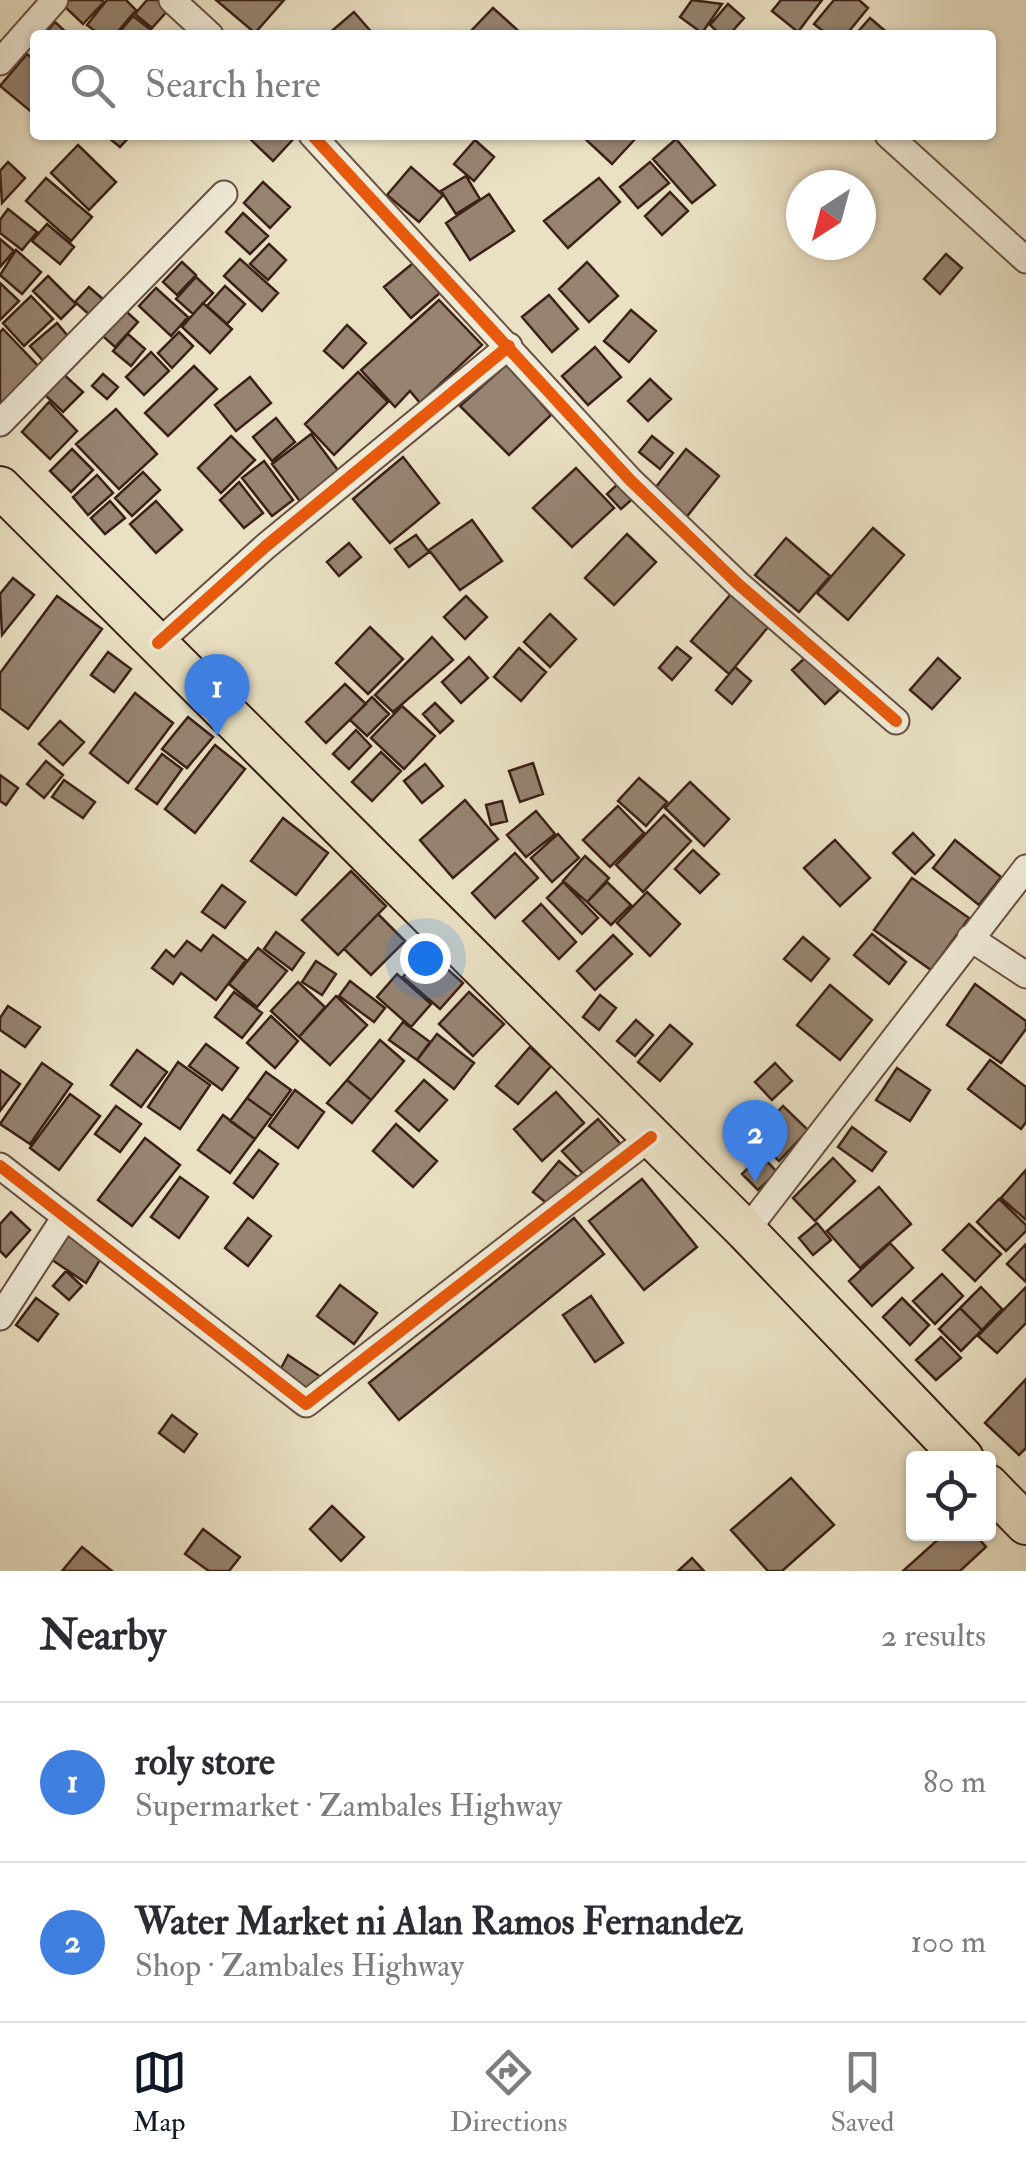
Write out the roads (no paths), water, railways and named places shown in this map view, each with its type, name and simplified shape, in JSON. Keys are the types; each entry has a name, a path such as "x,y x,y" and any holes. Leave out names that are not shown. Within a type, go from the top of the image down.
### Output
{"main road":[{"path":"0,487 746,1232 956,1451"},
{"path":"996,1493 1026,1524"}],"street":[{"path":"0,62 55,0"},
{"path":"172,0 205,30"},
{"path":"317,140 630,480 738,584 896,721"},
{"path":"894,140 1026,260"},
{"path":"0,422 224,194"},
{"path":"158,643 266,546 508,346"},
{"path":"746,1232 1026,868"},
{"path":"970,938 1026,975"},
{"path":"0,1166 306,1404 651,1137"},
{"path":"0,1317 65,1217"}],"place":[{"name":"roly store","path":"217,736"},
{"name":"Water Market ni Alan Ramos Fernandez","path":"755,1182"}]}
